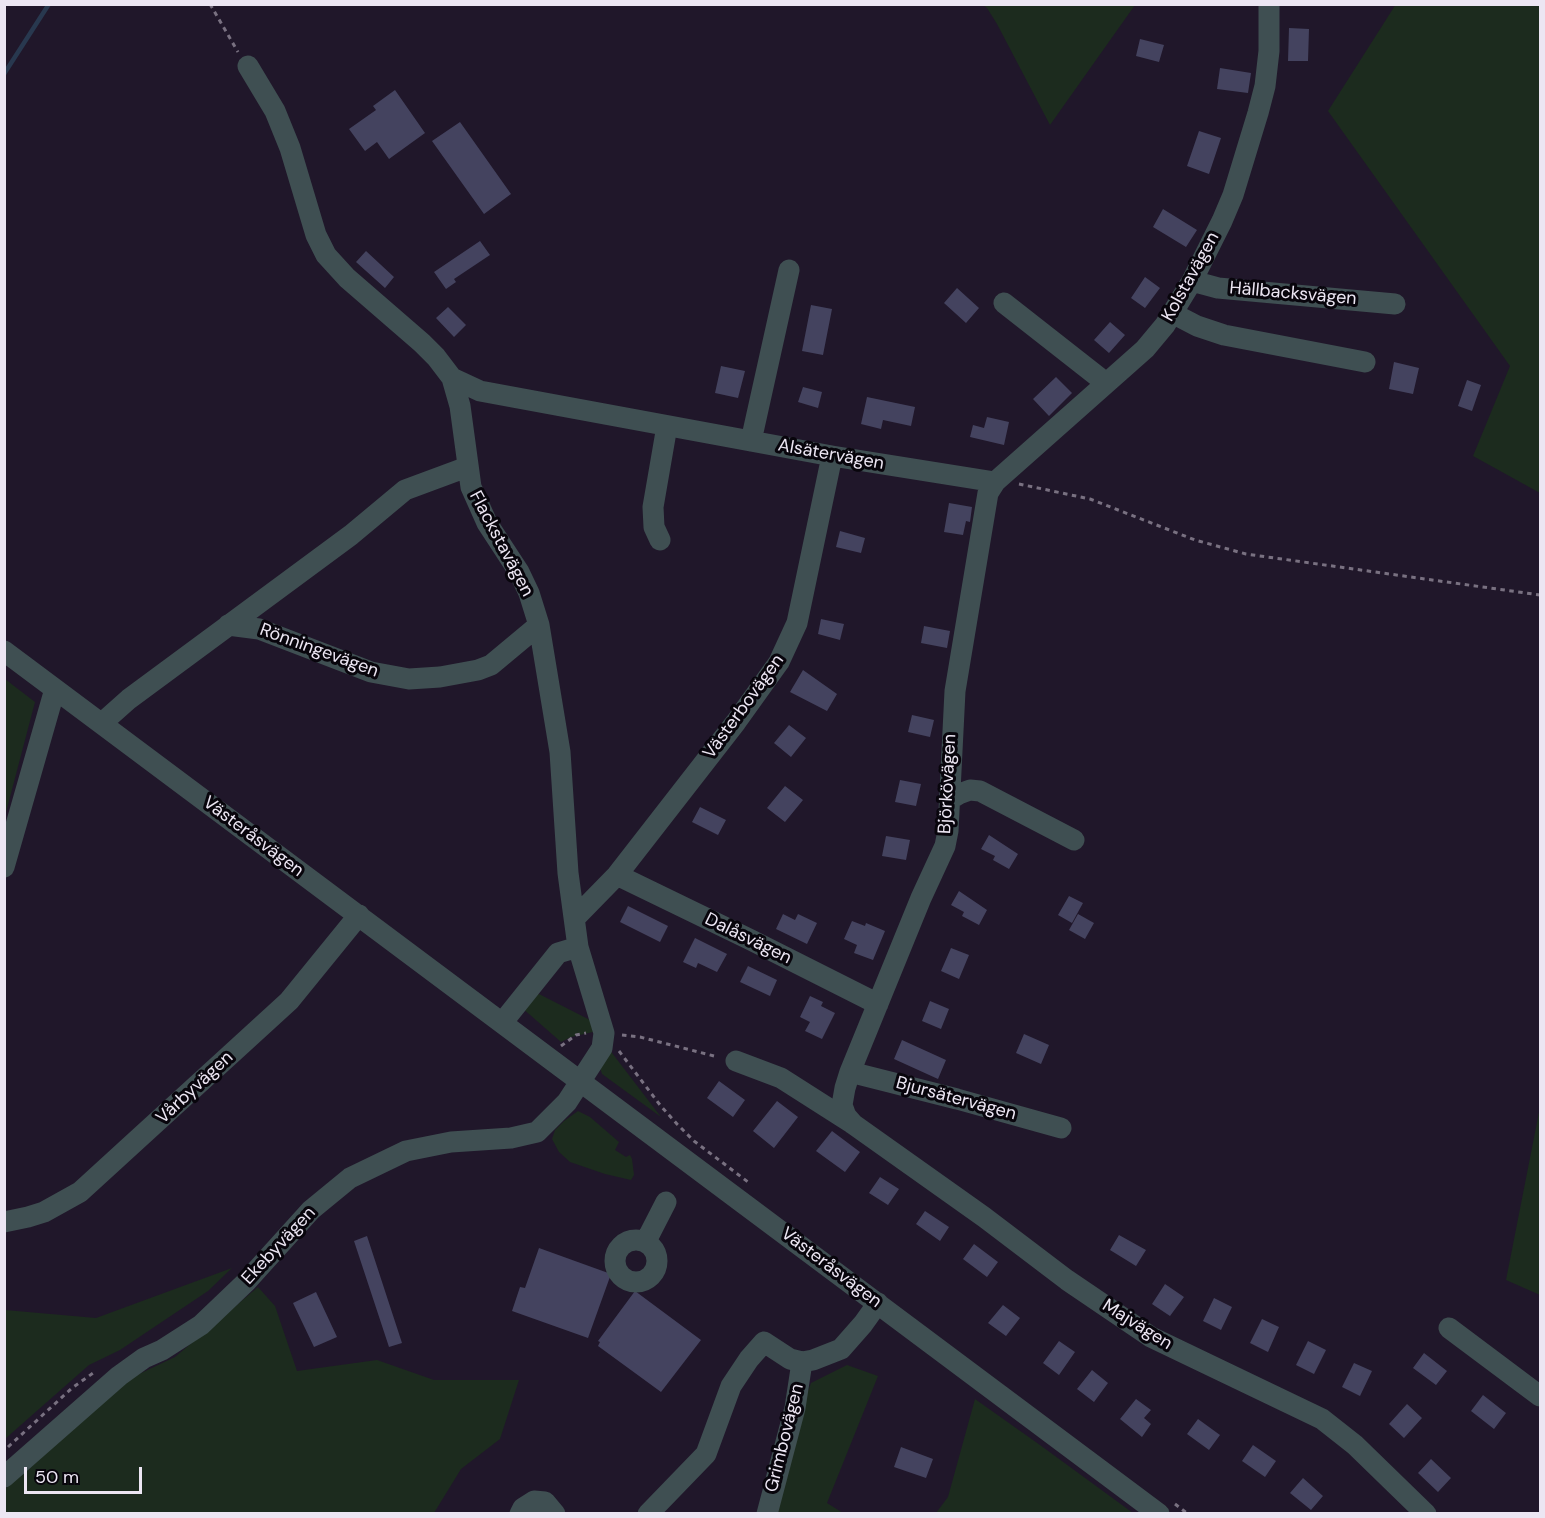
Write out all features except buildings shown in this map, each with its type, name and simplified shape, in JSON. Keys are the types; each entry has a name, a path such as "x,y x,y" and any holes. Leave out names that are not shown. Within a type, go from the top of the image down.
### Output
{"street":[{"name":"Kolstavägen","path":"995,482 1153,341 1192,281 1229,203 1258,113 1269,51 1269,4"},
{"name":"Flackstavägen","path":"248,66 275,111 290,148 316,235 326,255 347,278 422,343 452,378 460,406 471,487 487,523 519,572 529,593 539,625 560,752 568,873 578,947 607,1039"},
{"path":"751,441 789,270"},
{"name":"Hällbacksvägen","path":"1192,281 1218,288 1296,293 1395,304"},
{"path":"1004,303 1106,383"},
{"path":"1172,313 1197,326 1224,335 1365,362"},
{"name":"Alsätervägen","path":"452,378 480,391 832,456 995,482"},
{"path":"660,540 654,527 653,507 668,426"},
{"name":"Västerbovägen","path":"575,918 617,875 736,722 779,662 797,623 832,456"},
{"name":"Rönningevägen","path":"102,723 129,699 351,535 405,490 467,467"},
{"name":"Björkövägen","path":"850,1072 921,898 945,846 948,831 955,691 988,493 995,482"},
{"name":"Rönningevägen","path":"228,625 259,629 363,670 408,679 440,677 478,670 491,665 539,625"},
{"name":"Västeråsvägen","path":"4,651 878,1303 1166,1508"},
{"path":"4,867 55,689"},
{"path":"949,800 970,790 980,791 1074,840"},
{"name":"Dalåsvägen","path":"617,875 878,1004"},
{"name":"Vårbyvägen","path":"4,1222 44,1212 80,1192 283,1006 358,915"},
{"path":"502,1023 558,953 578,947"},
{"path":"580,1080 607,1039"},
{"name":"Majvägen","path":"735,1061 781,1078 853,1124 984,1217 1067,1280 1151,1337 1322,1419 1355,1446 1426,1514"},
{"path":"850,1072 844,1088 842,1105 846,1116 853,1124"},
{"name":"Bjursätervägen","path":"850,1072 1061,1128"},
{"name":"Ekebyvägen","path":"4,1477 119,1376 201,1325 246,1282 311,1210 350,1178 406,1150 451,1142 511,1138 537,1132 567,1102 580,1080"},
{"path":"646,1241 666,1202"},
{"name":"Grimbovägen","path":"648,1514 706,1455 731,1386 749,1359 764,1342 790,1359 802,1362 841,1349 878,1303"},
{"path":"1449,1328 1540,1396"},
{"name":"Grimbovägen","path":"767,1514 795,1408 802,1362"},
{"path":"520,1514 523,1508 534,1501 544,1502 555,1514"}],"path":[{"path":"210,4 248,66"},
{"path":"995,482 1009,482 1071,494 1195,540 1246,554 1540,595"},
{"path":"551,1059 564,1042 576,1035 590,1032 607,1039 615,1045 677,1124 751,1184"},
{"path":"607,1039 620,1035 640,1037 735,1061"},
{"path":"4,1450 72,1388 102,1366"},
{"path":"1166,1508 1188,1514"}],"green space":[{"path":"1396,4 1540,5 1540,493 1473,456 1510,366 1328,111"},
{"path":"983,5 1135,5 1050,125 997,24"},
{"path":"5,679 35,702 5,816"},
{"path":"539,994 592,1021 593,1032 561,1042 521,1007 522,1001"},
{"path":"609,1049 661,1117 602,1074 600,1068"},
{"path":"1540,1107 1540,1295 1506,1280"},
{"path":"578,1111 590,1117 619,1142 615,1150 626,1157 630,1155 634,1175 631,1180 570,1162 559,1152 552,1139 555,1130"},
{"path":"232,1268 208,1291 120,1350 89,1365 5,1439 5,1310 96,1318"},
{"path":"258,1287 275,1306 297,1371 377,1360 434,1380 519,1380 500,1439 461,1469 434,1513 5,1514 5,1489 76,1419 120,1383 175,1357"},
{"path":"847,1365 878,1376 827,1503 843,1513 770,1514 795,1426 811,1383"},
{"path":"975,1399 1133,1513 936,1513 948,1497"}],"waterway":[{"path":"4,74 49,4"}]}
